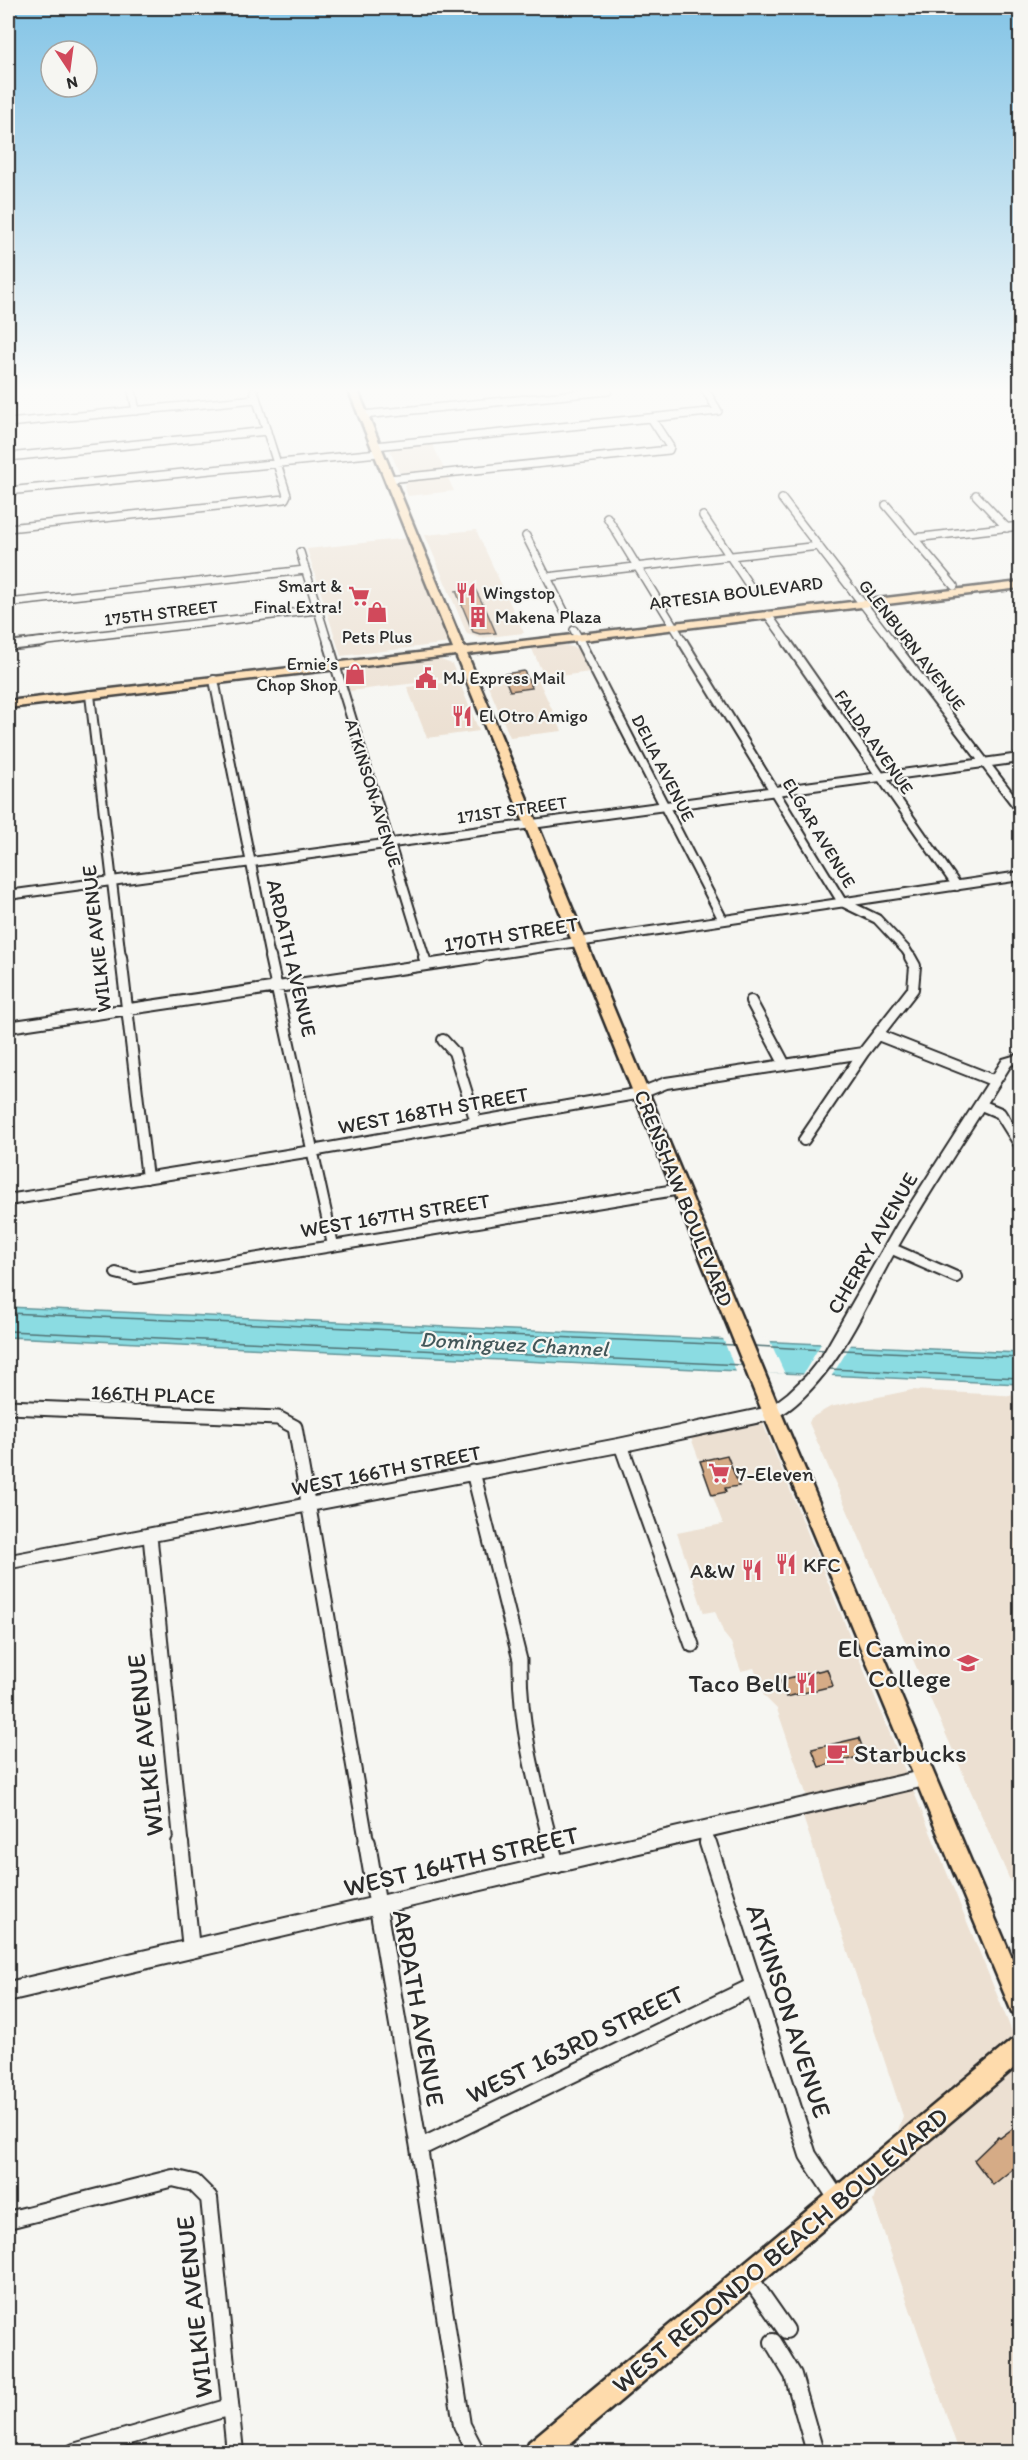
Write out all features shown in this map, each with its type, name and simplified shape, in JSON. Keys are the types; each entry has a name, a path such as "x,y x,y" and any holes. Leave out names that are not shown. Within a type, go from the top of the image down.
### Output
{"main road":[{"name":"CRENSHAW BOULEVARD","path":"400,506 772,1413 1020,2004"},
{"name":"ARTESIA BOULEVARD","path":"672,623 768,615 1020,578"},
{"name":"ARTESIA BOULEVARD","path":"334,662 859,601 1020,585"},
{"path":"8,705 214,680 334,662"},
{"path":"8,696 334,662"},
{"name":"WEST REDONDO BEACH BOULEVARD","path":"539,2452 1020,2048"}],"street":[{"path":"8,528 220,506"},
{"name":"GLENBURN AVENUE","path":"787,506 1020,809"},
{"path":"887,506 954,586"},
{"path":"986,506 1007,528"},
{"path":"703,516 751,588"},
{"name":"ELGAR AVENUE","path":"608,517 842,902 877,919 906,950 915,966 913,989 863,1053 804,1140"},
{"path":"914,538 1020,526"},
{"path":"526,536 564,611"},
{"path":"547,577 819,546"},
{"name":"ATKINSON AVENUE","path":"300,552 427,965"},
{"path":"8,603 305,570"},
{"name":"175TH STREET","path":"8,646 317,610"},
{"name":"FALDA AVENUE","path":"768,615 957,885"},
{"name":"DELIA AVENUE","path":"576,634 723,920"},
{"name":"ARDATH AVENUE","path":"214,680 249,862 333,1245"},
{"name":"WILKIE AVENUE","path":"90,695 147,1178"},
{"name":"171ST STREET","path":"8,895 1020,758"},
{"name":"170TH STREET","path":"8,1027 1020,876"},
{"path":"751,1001 784,1064"},
{"path":"878,1035 994,1081 1007,1062 1020,1058"},
{"path":"443,1040 454,1052 476,1122"},
{"name":"WEST 168TH STREET","path":"8,1200 312,1151 641,1093 666,1083 863,1053"},
{"name":"CHERRY AVENUE","path":"772,1413 792,1401 815,1376 838,1343 890,1248 994,1081"},
{"path":"981,1105 1000,1113 1020,1145"},
{"name":"WEST 167TH STREET","path":"116,1272 136,1278 681,1189"},
{"path":"890,1248 956,1277"},
{"name":"166TH PLACE","path":"8,1407 278,1418 295,1427"},
{"name":"WEST 166TH STREET","path":"8,1562 621,1445 772,1413"},
{"name":"ARDATH AVENUE","path":"295,1427 378,1906 462,2425 476,2452"},
{"path":"621,1445 692,1645"},
{"path":"472,1472 520,1660 518,1690 522,1731 556,1865"},
{"name":"WILKIE AVENUE","path":"150,1536 191,1949"},
{"name":"WEST 164TH STREET","path":"8,1992 926,1778"},
{"name":"ATKINSON AVENUE","path":"704,1830 808,2155 838,2200"},
{"name":"WEST 163RD STREET","path":"418,2148 754,1986"},
{"name":"WILKIE AVENUE","path":"8,2220 173,2178 194,2183 209,2198 235,2452"},
{"path":"749,2277 786,2330"},
{"path":"773,2342 793,2375 815,2452"},
{"path":"74,2452 230,2408"}],"shaded area":[{"path":"476,530 524,633 480,638 467,634 425,535"},
{"path":"409,538 451,643 341,656 307,549"},
{"path":"561,644 578,649 590,672 545,678 531,647"},
{"path":"435,658 452,664 458,678 350,691 344,674 354,668"},
{"path":"537,677 562,731 510,737 487,683"},
{"path":"459,681 479,731 427,738 407,687"},
{"name":"El Camino College","path":"912,1390 1020,1396 1020,1903 809,1423 811,1418 830,1407"},
{"path":"763,1424 1020,2051 1020,2452 959,2452 873,2201 903,2116 800,1808 810,1805 777,1709 764,1696 754,1668 741,1671 731,1643 724,1634 715,1611 704,1613 677,1533 723,1524 691,1438"}],"water":[{"name":"Dominguez Channel","path":"8,1307 1020,1353 1020,1384 8,1337"}],"pier":[{"path":"722,1336 769,1339 785,1374 736,1372"},
{"path":"822,1342 852,1343 831,1377 802,1376"}],"building":[{"name":"Makena Plaza","path":"475,589 496,633 473,632 456,591"},
{"path":"524,671 532,688 510,691 503,674"},
{"name":"7-Eleven","path":"727,1455 739,1486 725,1488 726,1492 712,1495 700,1461"},
{"name":"Taco Bell","path":"827,1669 833,1686 786,1697 780,1680"},
{"name":"Starbucks","path":"859,1738 863,1749 859,1750 862,1756 819,1767 812,1749"},
{"path":"1020,2123 1020,2163 993,2185 974,2160 998,2137 1000,2138"}],"place":[{"name":"Wingstop","path":"466,593"},
{"name":"Smart & Final Extra!","path":"359,596"},
{"name":"Pets Plus","path":"377,612"},
{"name":"Makena Plaza","path":"478,617"},
{"name":"Ernie’s Chop Shop","path":"355,674"},
{"name":"MJ Express Mail","path":"426,678"},
{"name":"El Otro Amigo","path":"462,716"},
{"name":"7-Eleven","path":"719,1473"},
{"name":"KFC","path":"786,1564"},
{"name":"A&W","path":"752,1570"},
{"name":"El Camino College","path":"968,1663"},
{"name":"Taco Bell","path":"806,1683"},
{"name":"Starbucks","path":"837,1753"}]}
